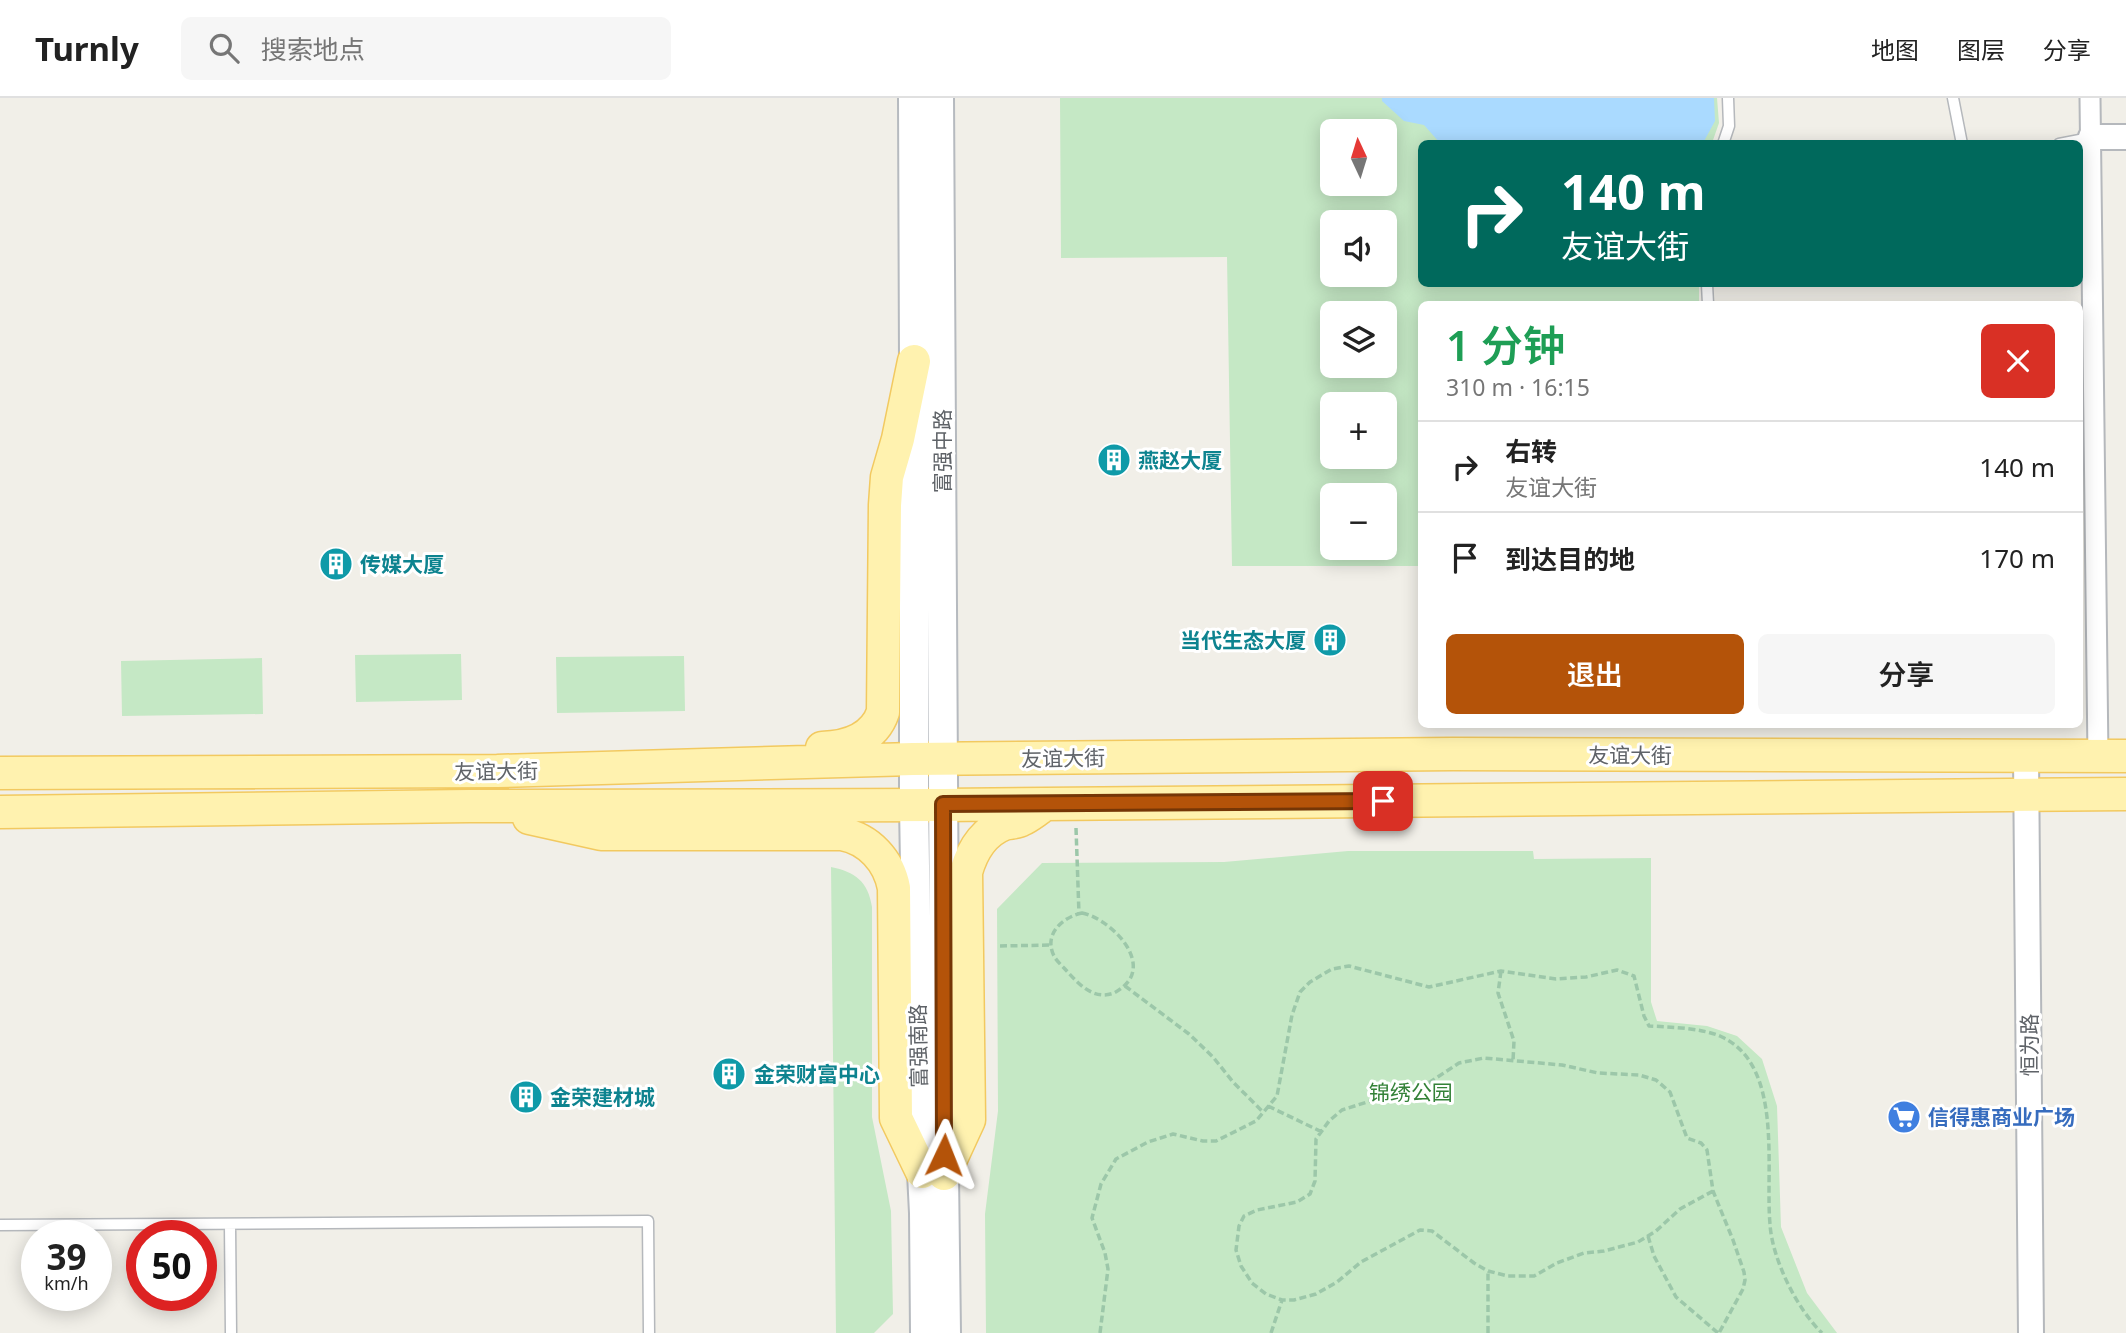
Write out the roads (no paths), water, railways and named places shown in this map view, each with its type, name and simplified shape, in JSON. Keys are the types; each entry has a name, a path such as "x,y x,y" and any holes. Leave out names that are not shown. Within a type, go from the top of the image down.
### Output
{"main road":[{"name":"富强中路","path":"913,98 914,361 929,759"},
{"name":"富强中路","path":"928,805 939,98"},
{"path":"497,771 575,755 832,748 853,742 872,731 883,712 884,696 887,477 914,361"},
{"name":"友谊大街","path":"0,773 497,771 929,759 1453,754 2112,756"},
{"name":"友谊大街","path":"0,812 2126,794"},
{"path":"469,806 601,834 842,834 864,841 886,865 894,888 896,1118 933,1173 969,1120 966,872 974,849 994,830 1061,803"},
{"name":"富强南路","path":"928,805 919,1100 933,1173 946,1333"},
{"name":"富强南路","path":"925,1333 933,1173"}],"street":[{"path":"2090,98 2112,756"},
{"path":"2091,138 2126,137"},
{"name":"恒为路","path":"2026,756 2031,1333"}],"lane":[{"path":"1724,140 1729,126 1728,98"},
{"path":"1953,98 1961,140"},
{"path":"2080,140 2091,138"},
{"path":"0,1225 648,1221 649,1333"},
{"path":"230,1225 231,1333"}],"water":[{"path":"1382,98 1714,98 1715,121 1705,140 1437,140 1424,125 1404,121"}],"place":[{"name":"燕赵大厦","path":"1114,460"},
{"name":"传媒大厦","path":"336,564"},
{"name":"当代生态大厦","path":"1330,640"},
{"name":"金荣财富中心","path":"729,1074"},
{"name":"金荣建材城","path":"526,1097"},
{"name":"信得惠商业广场","path":"1904,1117"}],"park label":[{"name":"锦绣公园","path":"1411,1092"}]}
